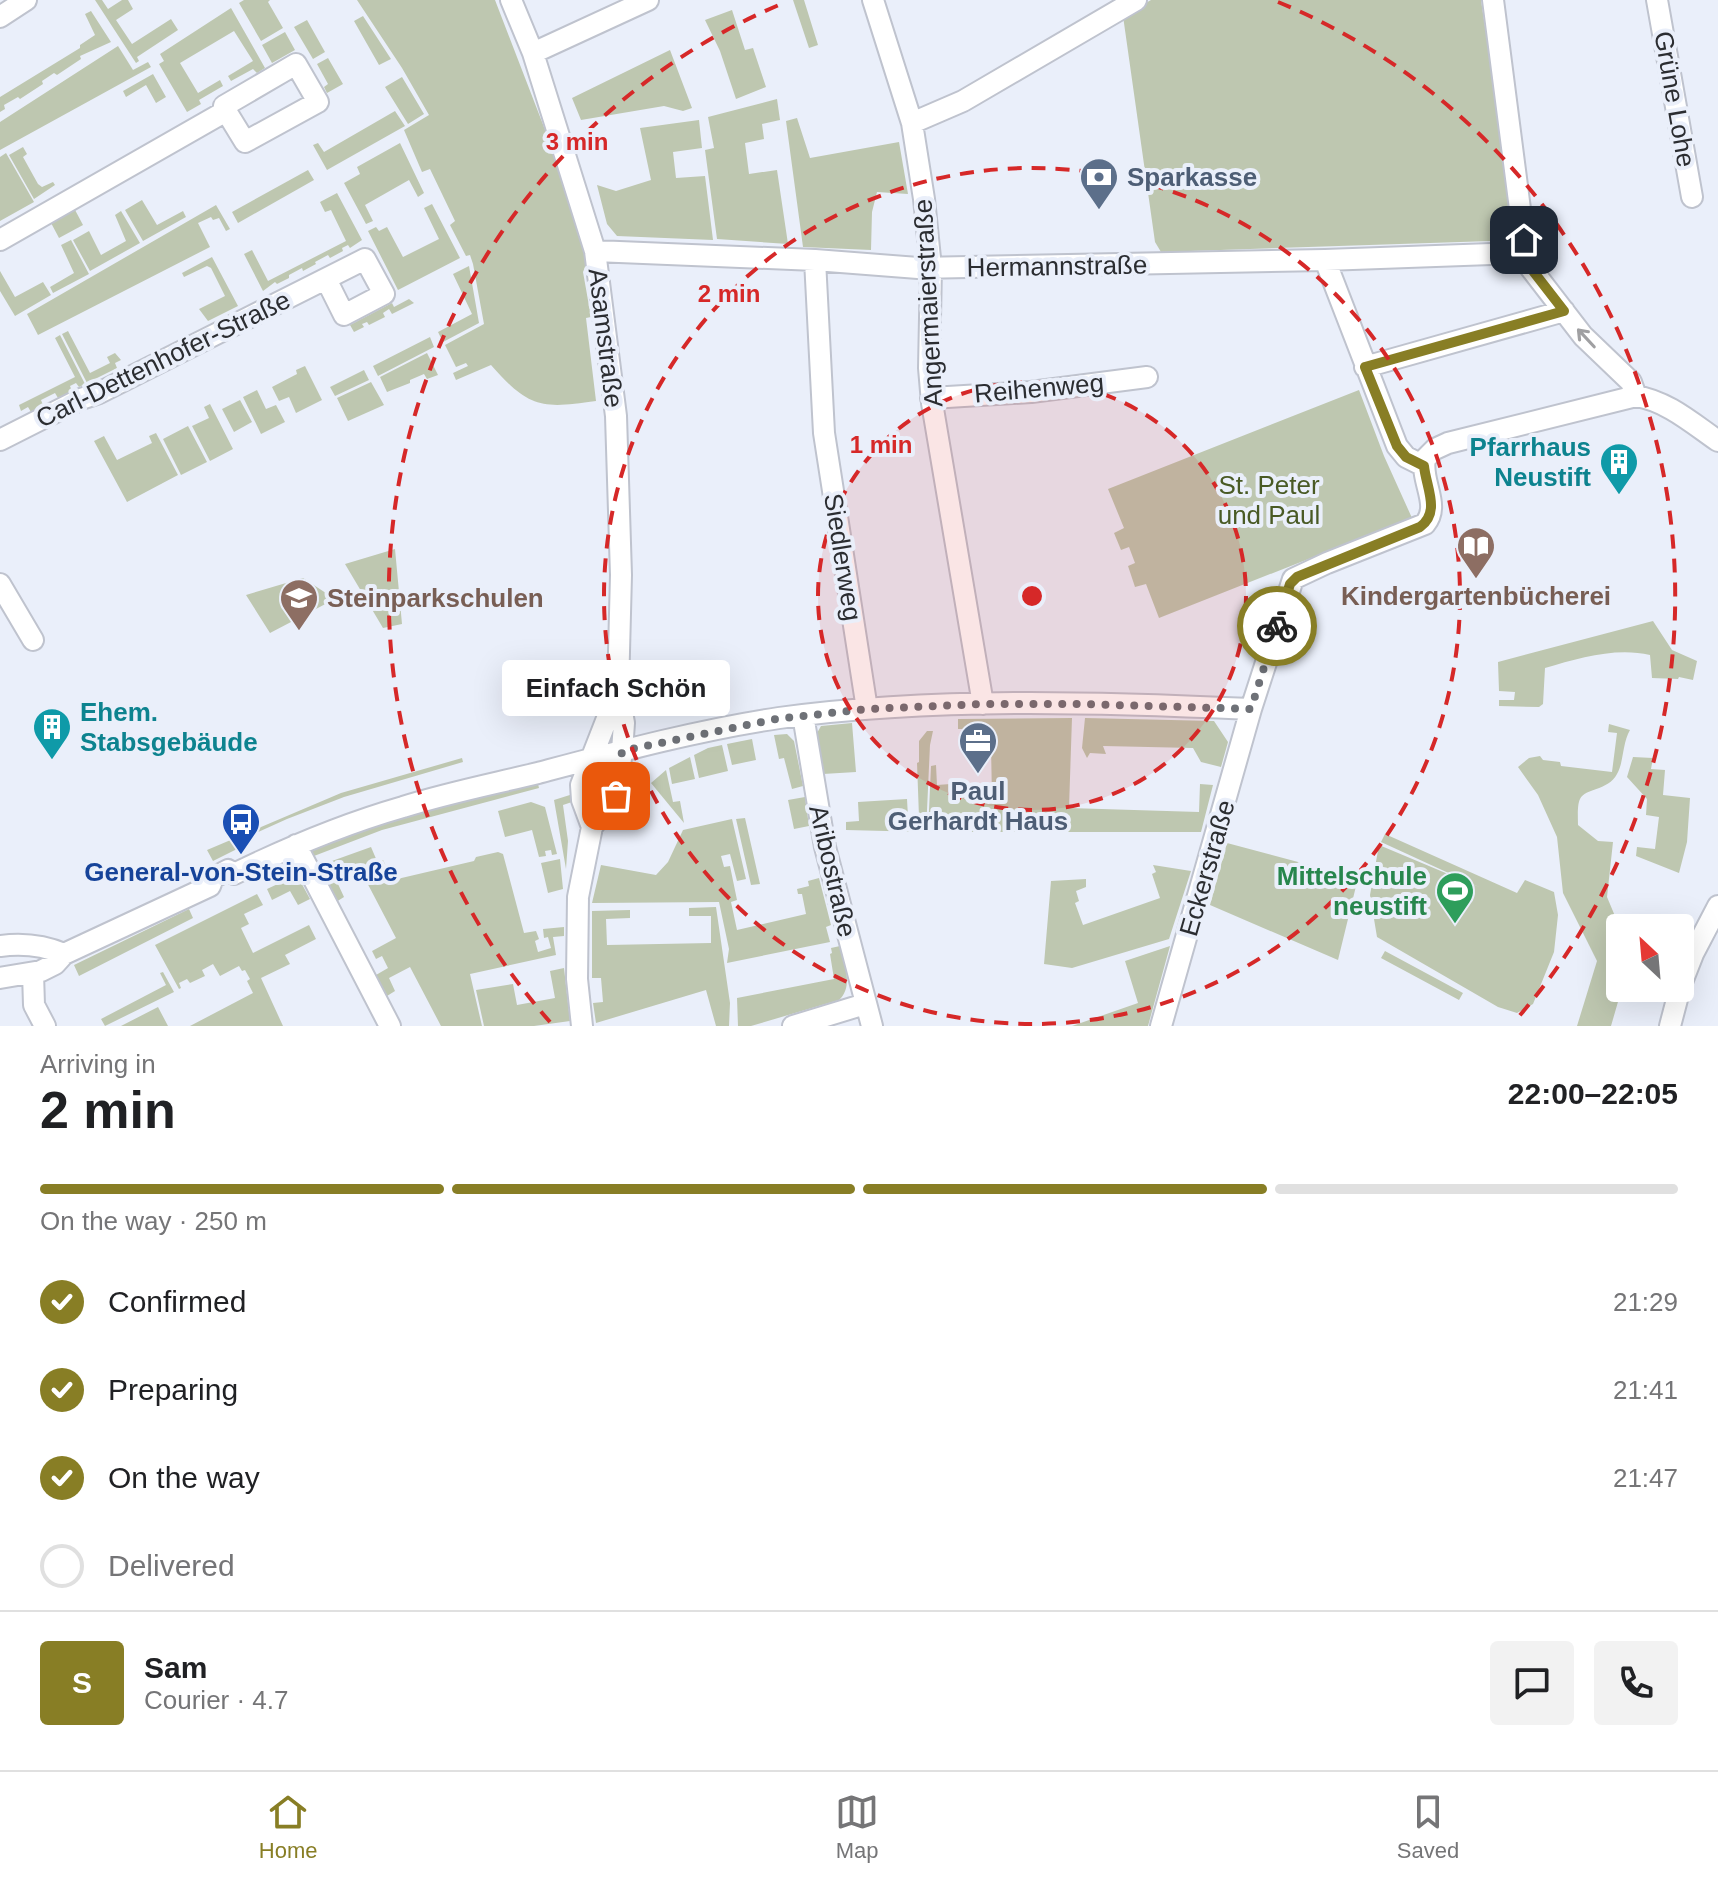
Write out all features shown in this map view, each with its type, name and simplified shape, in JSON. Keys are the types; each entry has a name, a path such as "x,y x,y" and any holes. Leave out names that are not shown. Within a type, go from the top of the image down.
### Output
{"street":[{"path":"0,17 26,0"},
{"name":"Asamstraße","path":"511,0 533,53 595,251 616,416 621,575 618,690 624,723 616,796 592,827 578,909 577,979 582,1026"},
{"path":"533,53 648,0"},
{"name":"Angermaierstraße","path":"873,0 912,123 924,199 931,268 931,398 983,704"},
{"path":"912,123 963,101 1136,0"},
{"path":"1493,0 1524,240 1519,253 1583,336 1631,382 1636,396"},
{"name":"Grüne Lohe","path":"1657,0 1692,197"},
{"path":"296,64 318,102 245,142 226,111 224,106 296,64"},
{"path":"0,240 226,111"},
{"name":"Hermannstraße","path":"595,251 931,268 1519,253"},
{"name":"Siedlerweg","path":"815,260 824,433 867,709"},
{"path":"1325,260 1397,446 1406,457 1424,466 1429,454 1448,443 1609,400 1636,396 1664,404 1718,441"},
{"name":"Carl-Dettenhofer-Straße","path":"0,440 326,279"},
{"path":"1365,367 1564,311"},
{"name":"Reihenweg","path":"931,398 1031,392 1147,377"},
{"name":"Eckerstraße","path":"1161,1026 1251,709 1290,584 1297,577 1327,563 1425,524 1432,509 1424,466"},
{"path":"0,584 33,640"},
{"name":"Asamstraße","path":"592,827 582,800 581,785 618,690"},
{"path":"3,980 47,969 64,954 210,886 213,878 228,870 234,874 296,845 404,806 622,751 776,719 867,709 983,704 1251,709"},
{"name":"Aribostraße","path":"803,715 825,847 872,1026"},
{"path":"296,845 390,1026"},
{"path":"1694,952 1718,906"},
{"path":"0,930 10,945 53,949 64,954"},
{"path":"33,973 34,1005 45,1026"},
{"path":"3,980 34,1005"},
{"path":"1673,1023 1677,1002"},
{"path":"793,1026 865,1004"}],"green space":[{"path":"95,0 102,0 108,9 122,0 128,0 133,9 116,20 132,44 171,19 178,30 137,57 139,61 136,63"},
{"path":"244,0 270,0 268,2 283,28 261,41 239,3"},
{"path":"357,0 495,0 560,176 569,186 587,262 583,272 591,317 586,318 596,401 562,405 537,402 516,390 491,365 456,380 453,373 468,366 466,363 456,367 445,345 484,324 473,264 450,225 455,221 430,169 422,172 404,130 429,115"},
{"path":"793,0 804,0 818,45 809,48"},
{"path":"1151,0 1481,0 1513,213 1506,231 1491,241 1161,252 1155,242 1123,16"},
{"path":"231,8 265,68 257,73 253,69 231,81 228,76 253,61 234,31 180,63 198,93 220,80 223,86 199,100 201,104 187,112 159,64 164,61 160,54"},
{"path":"732,10 745,50 753,48 766,87 736,99 720,51 705,20"},
{"path":"91,11 111,42 80,56 81,59 57,75 54,73 20,99 18,97 4,105 5,109 0,112 0,97 80,48 95,35 85,14"},
{"path":"363,16 391,59 379,65 354,21"},
{"path":"307,20 325,52 313,59 294,27"},
{"path":"285,32 295,50 272,63 262,45"},
{"path":"118,46 133,70 148,62 151,67 0,150 0,122"},
{"path":"670,50 692,108 683,111 664,106 581,120 572,98"},
{"path":"328,58 343,84 327,93 324,87 328,84 317,64"},
{"path":"153,74 166,97 156,103 146,85 126,97 123,91"},
{"path":"402,77 424,114 408,124 385,87"},
{"path":"777,99 780,120 762,124 764,139 745,143 749,174 777,170 788,244 717,239 705,150 714,148 708,117"},
{"path":"395,111 405,126 327,170 313,145 318,143 324,152"},
{"path":"797,118 810,158 899,142 908,194 877,192 872,212 871,250 803,247 786,121"},
{"path":"699,120 702,148 673,152 676,178 705,176 713,240 617,236 607,224 597,185 616,191 651,180 640,128"},
{"path":"400,143 424,193 418,197 409,180 365,205 373,221 366,224 344,183 360,174 357,167"},
{"path":"23,147 27,154 23,157 38,184 42,187 53,182 55,185 34,199 9,155"},
{"path":"6,153 34,202 0,221 0,157"},
{"path":"308,170 314,180 238,223 232,212"},
{"path":"337,193 362,240 350,248 348,245 342,248 343,251 330,258 328,255 303,271 302,268 263,291 244,254 252,250 268,281 346,241 331,210 325,212 320,202"},
{"path":"142,200 157,225 183,211 186,217 143,241 125,210"},
{"path":"432,204 460,258 398,290 368,231 387,227 403,257 439,239 424,208"},
{"path":"216,205 230,229 226,231 219,218 213,220 211,217 198,223 210,247 38,335 27,314"},
{"path":"74,208 83,225 59,238 50,221"},
{"path":"121,211 140,243 90,271 73,240 89,231 101,255 126,241 115,215"},
{"path":"71,240 89,274 53,293 50,287 74,273 61,245"},
{"path":"212,257 238,306 208,321 199,309 225,296 211,268 207,266 184,277 182,273"},
{"path":"469,266 479,323 443,342 438,332 472,314 453,274"},
{"path":"0,271 15,297 43,282 51,295 15,316 0,291"},
{"path":"409,299 414,303 392,314 389,309 383,313 385,317 369,325 367,322 362,324 364,327 354,332 350,325 392,303 394,307"},
{"path":"68,331 90,373 110,363 107,357 115,353 121,360 115,363 117,368 87,383 62,334"},
{"path":"60,335 85,384 79,387 76,383 70,386 72,391 58,398 55,393 41,400 43,405 31,412 28,407 21,411 19,405 75,377 55,338"},
{"path":"430,337 434,347 378,376 373,366"},
{"path":"427,353 438,375 427,379 424,374 387,392 380,377"},
{"path":"305,366 322,400 296,413 289,397 279,401 272,387 297,374 296,370"},
{"path":"364,370 369,380 335,396 330,387"},
{"path":"371,382 384,405 348,421 337,398"},
{"path":"257,390 266,409 276,405 285,422 261,434 243,397"},
{"name":"St. Peter und Paul","path":"1359,390 1412,518 1159,618 1146,584 1135,587 1128,566 1135,563 1129,547 1121,550 1114,533 1124,528 1108,489"},
{"path":"240,400 252,422 234,432 222,409"},
{"path":"210,404 233,449 210,461 192,426 209,418 204,407"},
{"path":"188,426 207,462 181,475 163,439"},
{"path":"156,433 178,475 127,502 94,441 104,436 117,460 152,443 149,436"},
{"path":"395,549 402,624 383,628 345,564"},
{"path":"303,578 335,599 270,633 246,595"},
{"path":"1653,621 1672,650 1697,661 1693,680 1652,678 1650,655 1611,653 1545,668 1543,704 1539,707 1499,706 1499,700 1514,700 1515,692 1499,691 1498,662"},
{"path":"1072,718 1069,808 1199,812 1200,784 1213,785 1201,832 928,832 931,766 936,765 937,785 964,783 964,799 992,798 991,747 963,747 958,719"},
{"path":"1085,718 1214,721 1228,742 1221,767 1201,762 1193,748 1103,746 1106,754 1090,753 1087,758 1082,748"},
{"path":"852,723 856,772 823,774 817,733 821,726"},
{"path":"1609,724 1630,730 1621,764 1613,780 1580,799 1578,825 1598,841 1613,842 1607,897 1614,914 1606,914 1606,1002 1618,1002 1611,1026 1577,1026 1597,961 1563,893 1557,837 1538,795 1518,767 1529,758 1540,756 1543,760 1560,762 1561,766 1612,772 1617,733 1608,732"},
{"path":"927,731 933,731 926,832 846,830 846,822 859,821 858,802 907,799 908,817 919,817 919,741"},
{"path":"787,734 794,741 803,786 792,789 784,758 779,759 774,735"},
{"path":"752,739 756,760 732,765 727,744"},
{"path":"722,745 728,771 699,778 694,755"},
{"path":"690,757 695,779 672,784 669,768"},
{"path":"1633,757 1653,758 1651,769 1665,770 1663,795 1690,798 1687,842 1679,873 1636,856 1637,847 1655,849 1659,817 1646,815 1647,799 1627,777"},
{"path":"462,758 463,762 344,797 287,819 256,833 241,847 213,861 207,850 341,793"},
{"path":"666,770 673,802 680,801 684,823 651,783"},
{"path":"537,780 539,788 382,830 314,856 311,849 379,822"},
{"path":"573,794 575,801 563,805 568,841 566,869 554,800"},
{"path":"805,797 809,826 794,829 788,800"},
{"path":"531,802 545,807 557,854 552,855 551,850 545,851 546,856 539,857 532,830 505,837 498,811"},
{"path":"745,818 760,884 751,885 736,819"},
{"path":"732,819 746,879 737,881 730,854 721,856 724,867 730,866 737,900 731,902 737,930 806,914 802,894 798,894 797,889 809,886 808,881 819,878 831,925 826,927 830,942 727,963 729,949 719,902 592,903 601,865 656,875 668,862 683,830"},
{"name":"Mittelschule neustift","path":"1385,834 1517,893 1525,880 1554,892 1558,915 1554,952 1533,1004 1517,1013 1498,1007 1377,937 1370,895 1379,845 1479,887 1381,842"},
{"path":"1227,843 1358,878 1338,960 1210,905"},
{"path":"371,847 377,861 383,860 393,880 474,861 476,857 498,852 503,854 524,933 536,931 538,952 551,948 548,937 544,938 543,929 564,927 564,936 553,937 556,955 470,974 482,1026 441,1026 410,967 389,978 395,991 387,996 376,975 388,968 382,956 376,959 372,951 396,938 362,873 338,884 344,897 336,902 318,866"},
{"path":"560,859 563,889 548,893 541,863"},
{"path":"1153,865 1191,871 1169,939 1072,968 1044,964 1051,881 1086,879 1086,887 1076,891 1079,901 1075,903 1083,925 1160,898 1152,874 1156,872"},
{"path":"297,875 310,899 298,905 290,891 272,900 267,889"},
{"path":"257,894 263,905 244,914 249,924 241,928 253,953 309,925 316,939 285,955 290,964 261,978 283,1026 190,1026 253,993 247,981 250,979 239,966 220,976 213,964 202,970 205,976 190,983 187,979 179,983 179,989 155,945"},
{"path":"716,907 730,1003 729,1026 716,1026 706,990 596,1023 593,1003 603,1002 601,978 592,978 592,911 630,910 630,918 606,919 607,945 711,943 711,916 689,916 689,908"},
{"path":"189,909 193,918 79,976 74,965"},
{"path":"840,946 847,981 839,1000 751,1026 738,1026 737,998 834,979 831,948"},
{"path":"1170,946 1148,1026 1072,1026 1138,1003 1125,961"},
{"path":"1385,951 1463,993 1459,1000 1381,958"},
{"path":"564,968 570,1021 534,1026 484,1026 476,990 513,984 517,1005 555,998 550,971"},
{"path":"163,972 174,992 105,1026 101,1019 166,985 160,973"},
{"path":"158,1007 168,1026 121,1026"}],"way so far":[{"path":"616,796 622,751 776,719 867,709 983,704 1251,709 1277,626"}],"place":[{"name":"Sparkasse","path":"1099,211"},
{"name":"Pfarrhaus Neustift","path":"1619,496"},
{"name":"Kindergartenbücherei","path":"1476,580"},
{"name":"Steinparkschulen","path":"299,632"},
{"name":"Ehem. Stabsgebäude","path":"52,761"},
{"name":"Paul Gerhardt Haus","path":"978,775"},
{"name":"Einfach Schön","path":"616,796"},
{"name":"General-von-Stein-Straße","path":"241,856"},
{"name":"Mittelschule neustift","path":"1455,925"}],"route":[{"path":"1277,626 1293,579 1420,527 1431,515 1432,503 1424,466 1406,457 1397,446 1365,367 1564,311 1519,253 1524,240"}]}
